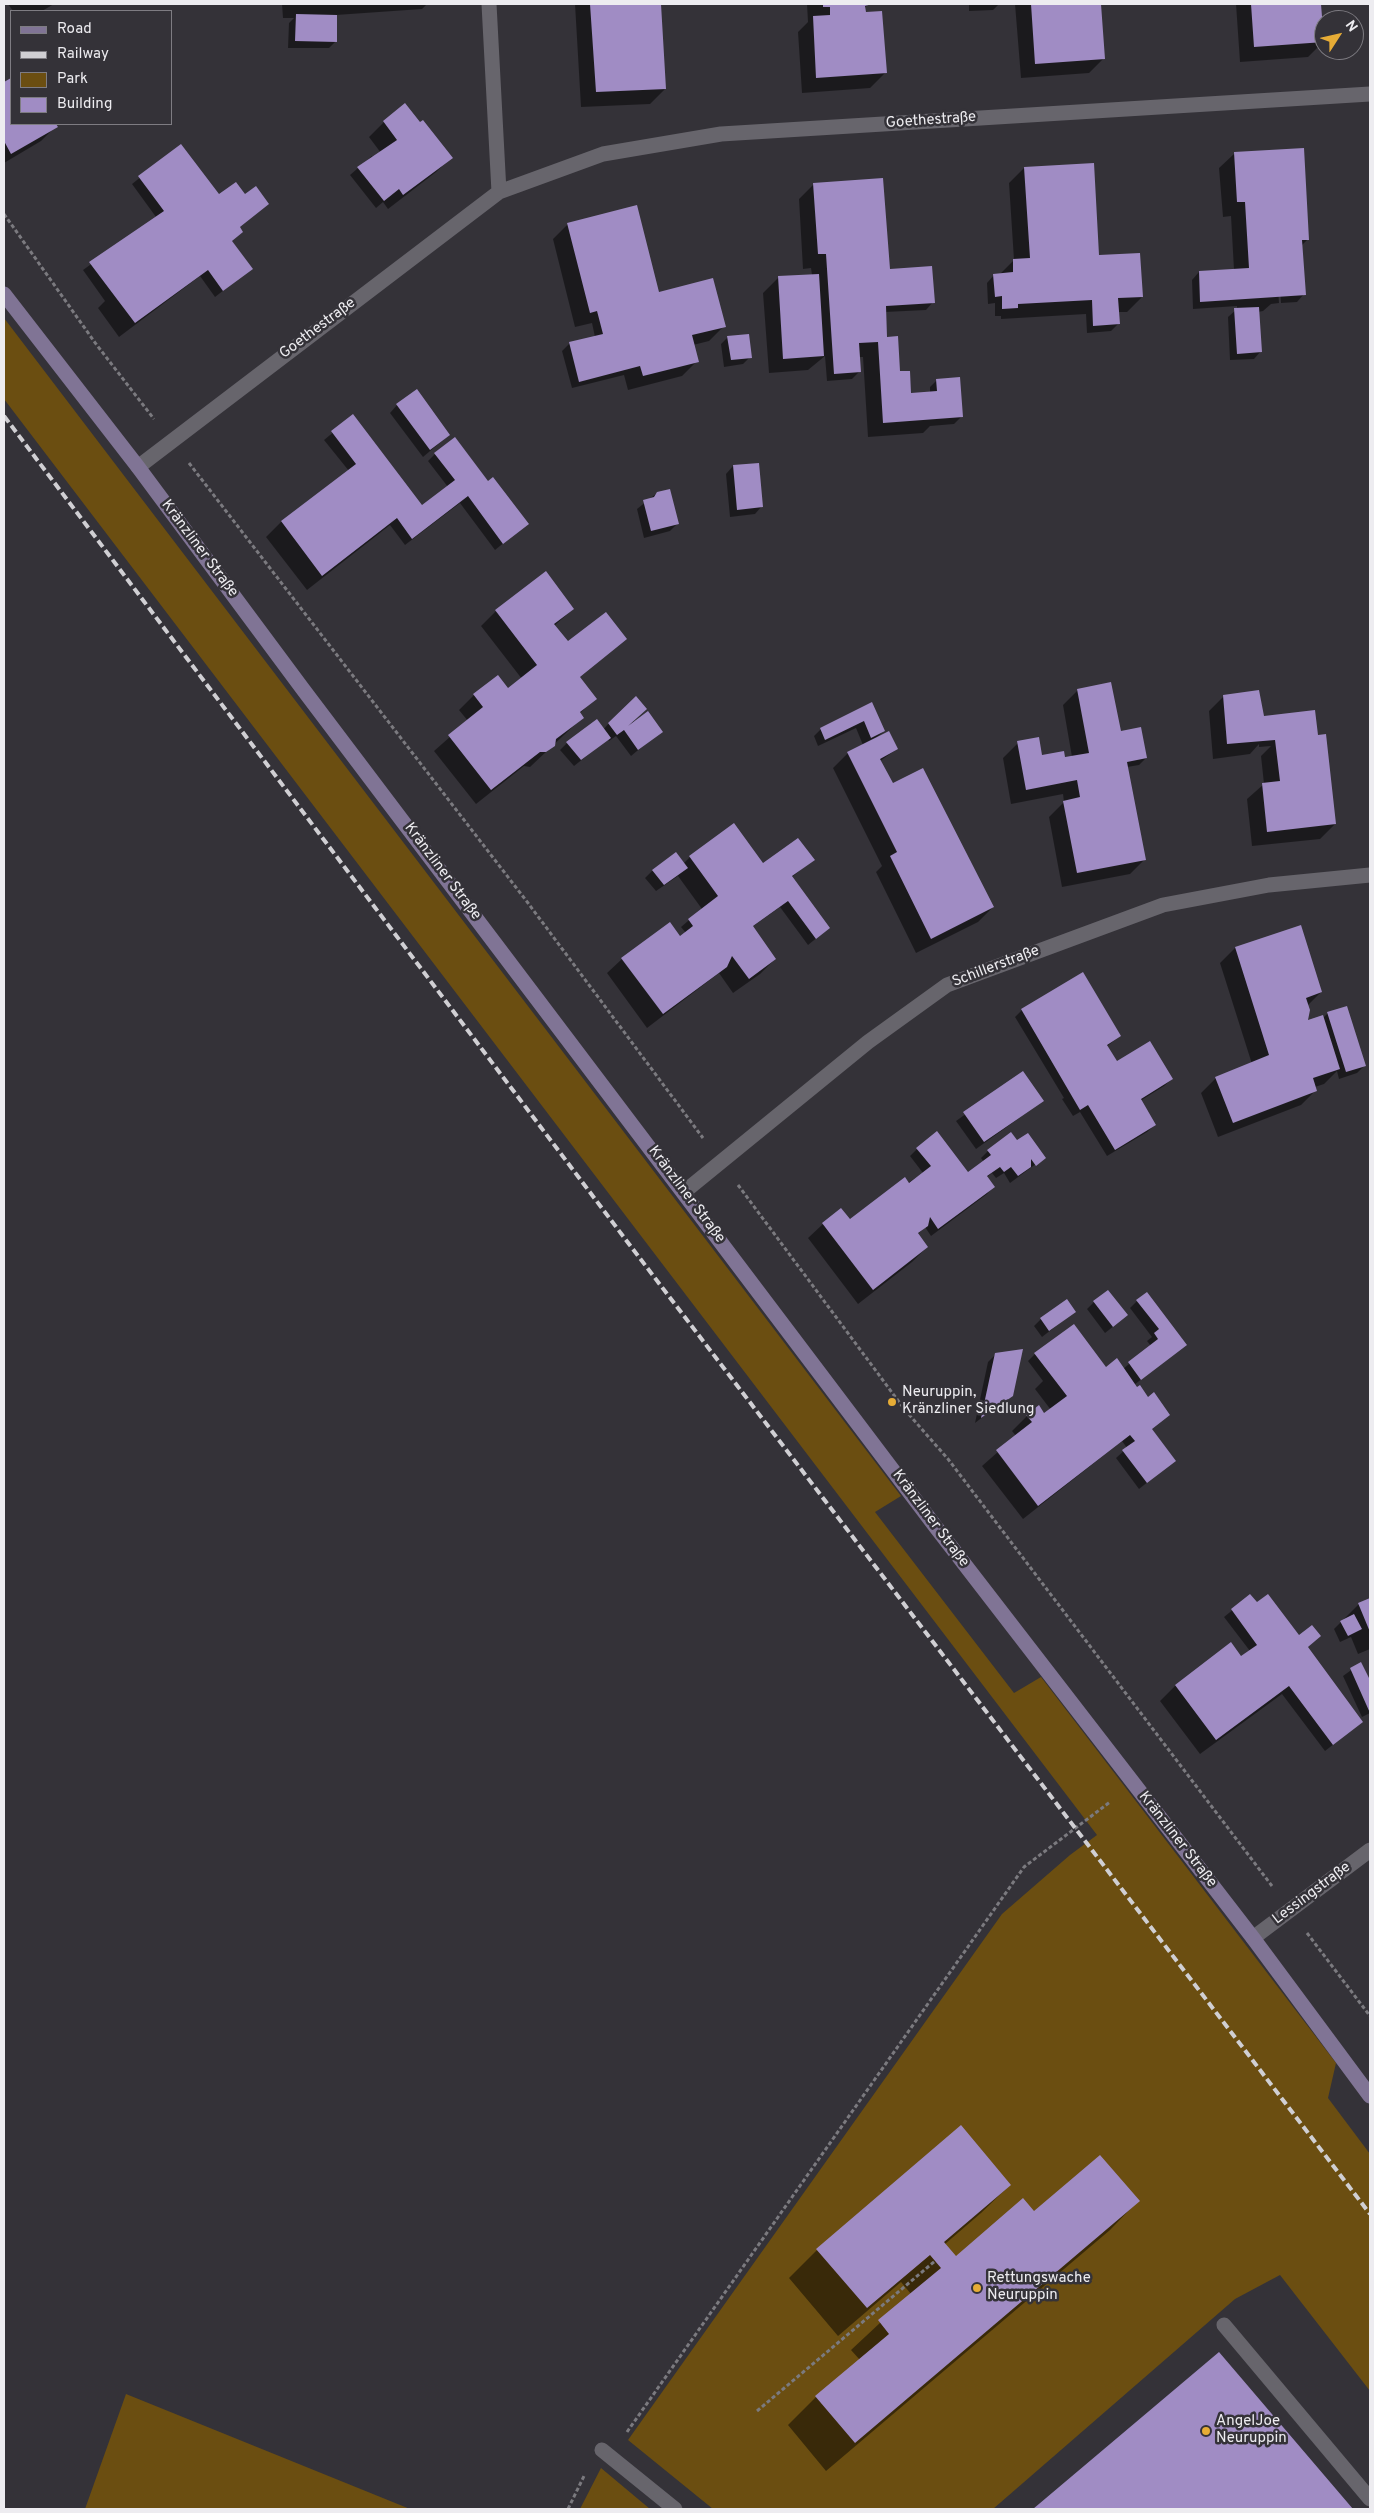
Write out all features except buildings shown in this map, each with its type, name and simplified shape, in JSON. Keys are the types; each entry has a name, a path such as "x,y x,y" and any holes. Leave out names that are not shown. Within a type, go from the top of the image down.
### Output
{"street":[{"path":"489,4 499,192"},
{"name":"Goethestraße","path":"138,466 499,192 603,154 720,134 1370,94"},
{"name":"Kränzliner Straße","path":"4,294 138,466 297,681 935,1526 1253,1938 1370,2096"},
{"name":"Schillerstraße","path":"684,1192 868,1042 947,985 1163,905 1269,885 1370,875"},
{"name":"Lessingstraße","path":"1253,1938 1370,1850"},
{"path":"1224,2325 1370,2499"},
{"path":"602,2450 675,2509"}],"path":[{"path":"4,214 96,344 522,895 905,1410 948,1459 1370,2016"},
{"path":"568,2509 593,2456 623,2438 1024,1867 1134,1784"},
{"path":"757,2411 935,2261"}],"green space":[{"path":"4,318 901,1496 875,1512 1014,1693 1041,1677 1336,2063 1328,2098 1370,2154 1370,2391 1280,2275 1235,2299 993,2509 713,2509 628,2440 1002,1914 1070,1855 1097,1835 4,399"},
{"path":"126,2394 410,2509 85,2509"},
{"path":"601,2468 650,2509 580,2509"}],"railway":[{"path":"4,416 629,1244 1370,2214"}],"place":[{"name":"Neuruppin, Kränzliner Siedlung","path":"892,1402"},
{"name":"Rettungswache Neuruppin","path":"977,2288"},
{"name":"AngelJoe Neuruppin","path":"1206,2431"}]}
